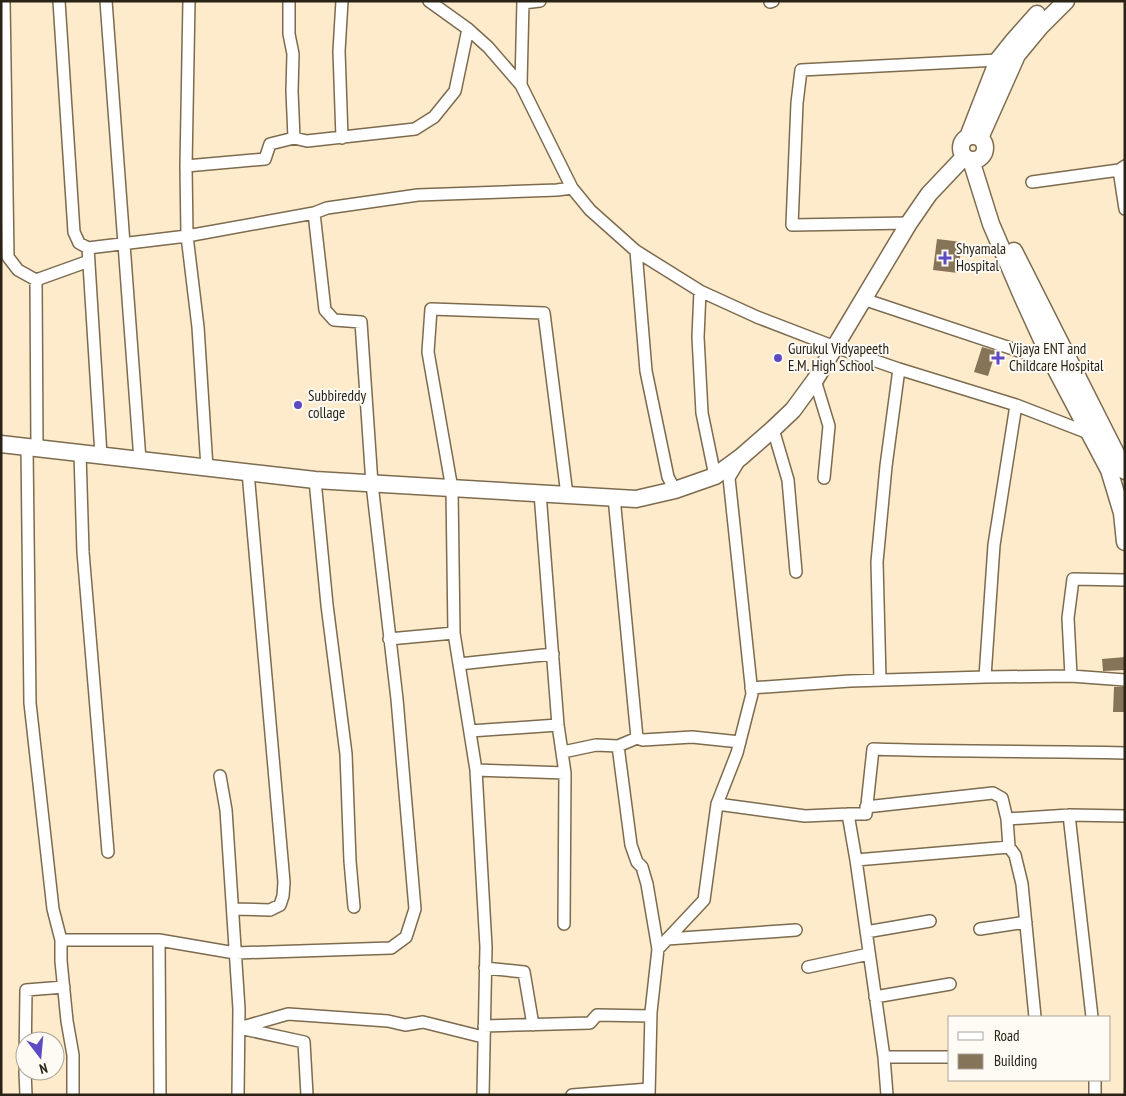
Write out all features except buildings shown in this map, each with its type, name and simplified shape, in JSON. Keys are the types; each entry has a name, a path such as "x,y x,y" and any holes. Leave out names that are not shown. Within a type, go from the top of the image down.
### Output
{"main road":[{"path":"974,137 998,60 1051,1"},
{"path":"974,137 1017,55 1041,26 1066,1"},
{"path":"1,444 316,480 372,484 636,499 675,490 715,476 741,457 792,410 815,380 908,223 929,194 985,149 983,141 974,137"},
{"path":"972,158 991,224 1052,362 1125,471"},
{"path":"972,158 1002,227 1084,391 1121,497 1125,542"}],"street":[{"path":"4,1 4,127 8,257 18,270 36,280 89,261"},
{"path":"59,1 74,232 79,243 88,248 187,236 327,208 418,195 572,188"},
{"path":"106,1 140,460"},
{"path":"189,1 186,166 187,236 198,327 207,468"},
{"path":"289,1 289,34 293,54 294,138"},
{"path":"342,1 340,51 342,138"},
{"path":"429,1 468,29 488,47 521,84 572,188 590,210 636,251 700,291 757,317 899,369 1016,405 1098,433"},
{"path":"521,84 523,2 540,1"},
{"path":"186,166 265,159 270,144 294,138 307,141 416,129 434,117 455,91 468,29"},
{"path":"908,223 792,225 797,102 801,70 998,60"},
{"path":"1032,182 1122,168 1125,210"},
{"path":"61,940 159,940 235,953 392,948 406,937 415,909 397,699 372,484 361,322 334,320 325,310 314,212"},
{"path":"88,248 101,455"},
{"path":"636,251 646,371 668,477 675,490"},
{"path":"36,280 32,447 30,703 53,909 61,940 64,987 73,1055 72,1095"},
{"path":"700,291 698,337 702,413 715,476"},
{"path":"863,299 1052,362"},
{"path":"482,1095 486,947 476,770 454,634 452,489 428,352 431,309 544,313 567,495"},
{"path":"880,680 877,562 886,466 899,369"},
{"path":"815,380 828,426 824,478"},
{"path":"985,677 994,545 1016,405"},
{"path":"773,429 788,480 796,572"},
{"path":"80,453 83,552 108,852"},
{"path":"658,949 704,900 717,804 740,742 752,694 729,478 741,457"},
{"path":"233,909 270,910 280,905 284,896 248,472"},
{"path":"316,480 327,605 346,754 350,861 354,907"},
{"path":"540,493 558,725 565,773 564,924"},
{"path":"614,497 637,738"},
{"path":"1071,676 1068,618 1073,579 1125,580"},
{"path":"389,639 454,634"},
{"path":"459,664 553,654"},
{"path":"751,688 880,680 985,677 1071,676 1125,680"},
{"path":"470,732 558,725"},
{"path":"563,752 596,746 618,746 637,738 643,740 692,738 740,742"},
{"path":"572,1095 649,1092 651,1016 658,949 647,884 642,867 637,862 631,845 618,746"},
{"path":"717,804 805,816 866,814 873,749 942,752 1040,751 1125,753"},
{"path":"476,770 565,773"},
{"path":"220,776 226,810 233,909 238,1028 238,1095"},
{"path":"866,807 993,793 1002,798 1009,847 1015,855 1022,884 1035,1016"},
{"path":"848,814 884,1057 887,1095"},
{"path":"1006,819 1069,815 1125,816"},
{"path":"1069,815 1092,1016"},
{"path":"856,860 1009,847"},
{"path":"866,932 930,921"},
{"path":"980,929 1026,922"},
{"path":"667,939 796,930"},
{"path":"159,940 160,1095"},
{"path":"808,967 869,954"},
{"path":"485,968 524,972 533,1025"},
{"path":"875,997 950,984"},
{"path":"25,1031 26,990 64,987"},
{"path":"238,1028 288,1014 388,1021 405,1025 423,1022 484,1032 533,1025 590,1022 597,1015 651,1016"},
{"path":"238,1028 304,1042 307,1095"},
{"path":"884,1057 948,1057"},
{"path":"25,1081 26,1095"},
{"path":"1094,1081 1095,1095"}],"place":[{"name":"Shyamala Hospital","path":"945,258"},
{"name":"Gurukul Vidyapeeth E.M. High School","path":"778,358"},
{"name":"Vijaya ENT and Childcare Hospital","path":"998,358"},
{"name":"Subbireddy collage","path":"298,405"}]}
